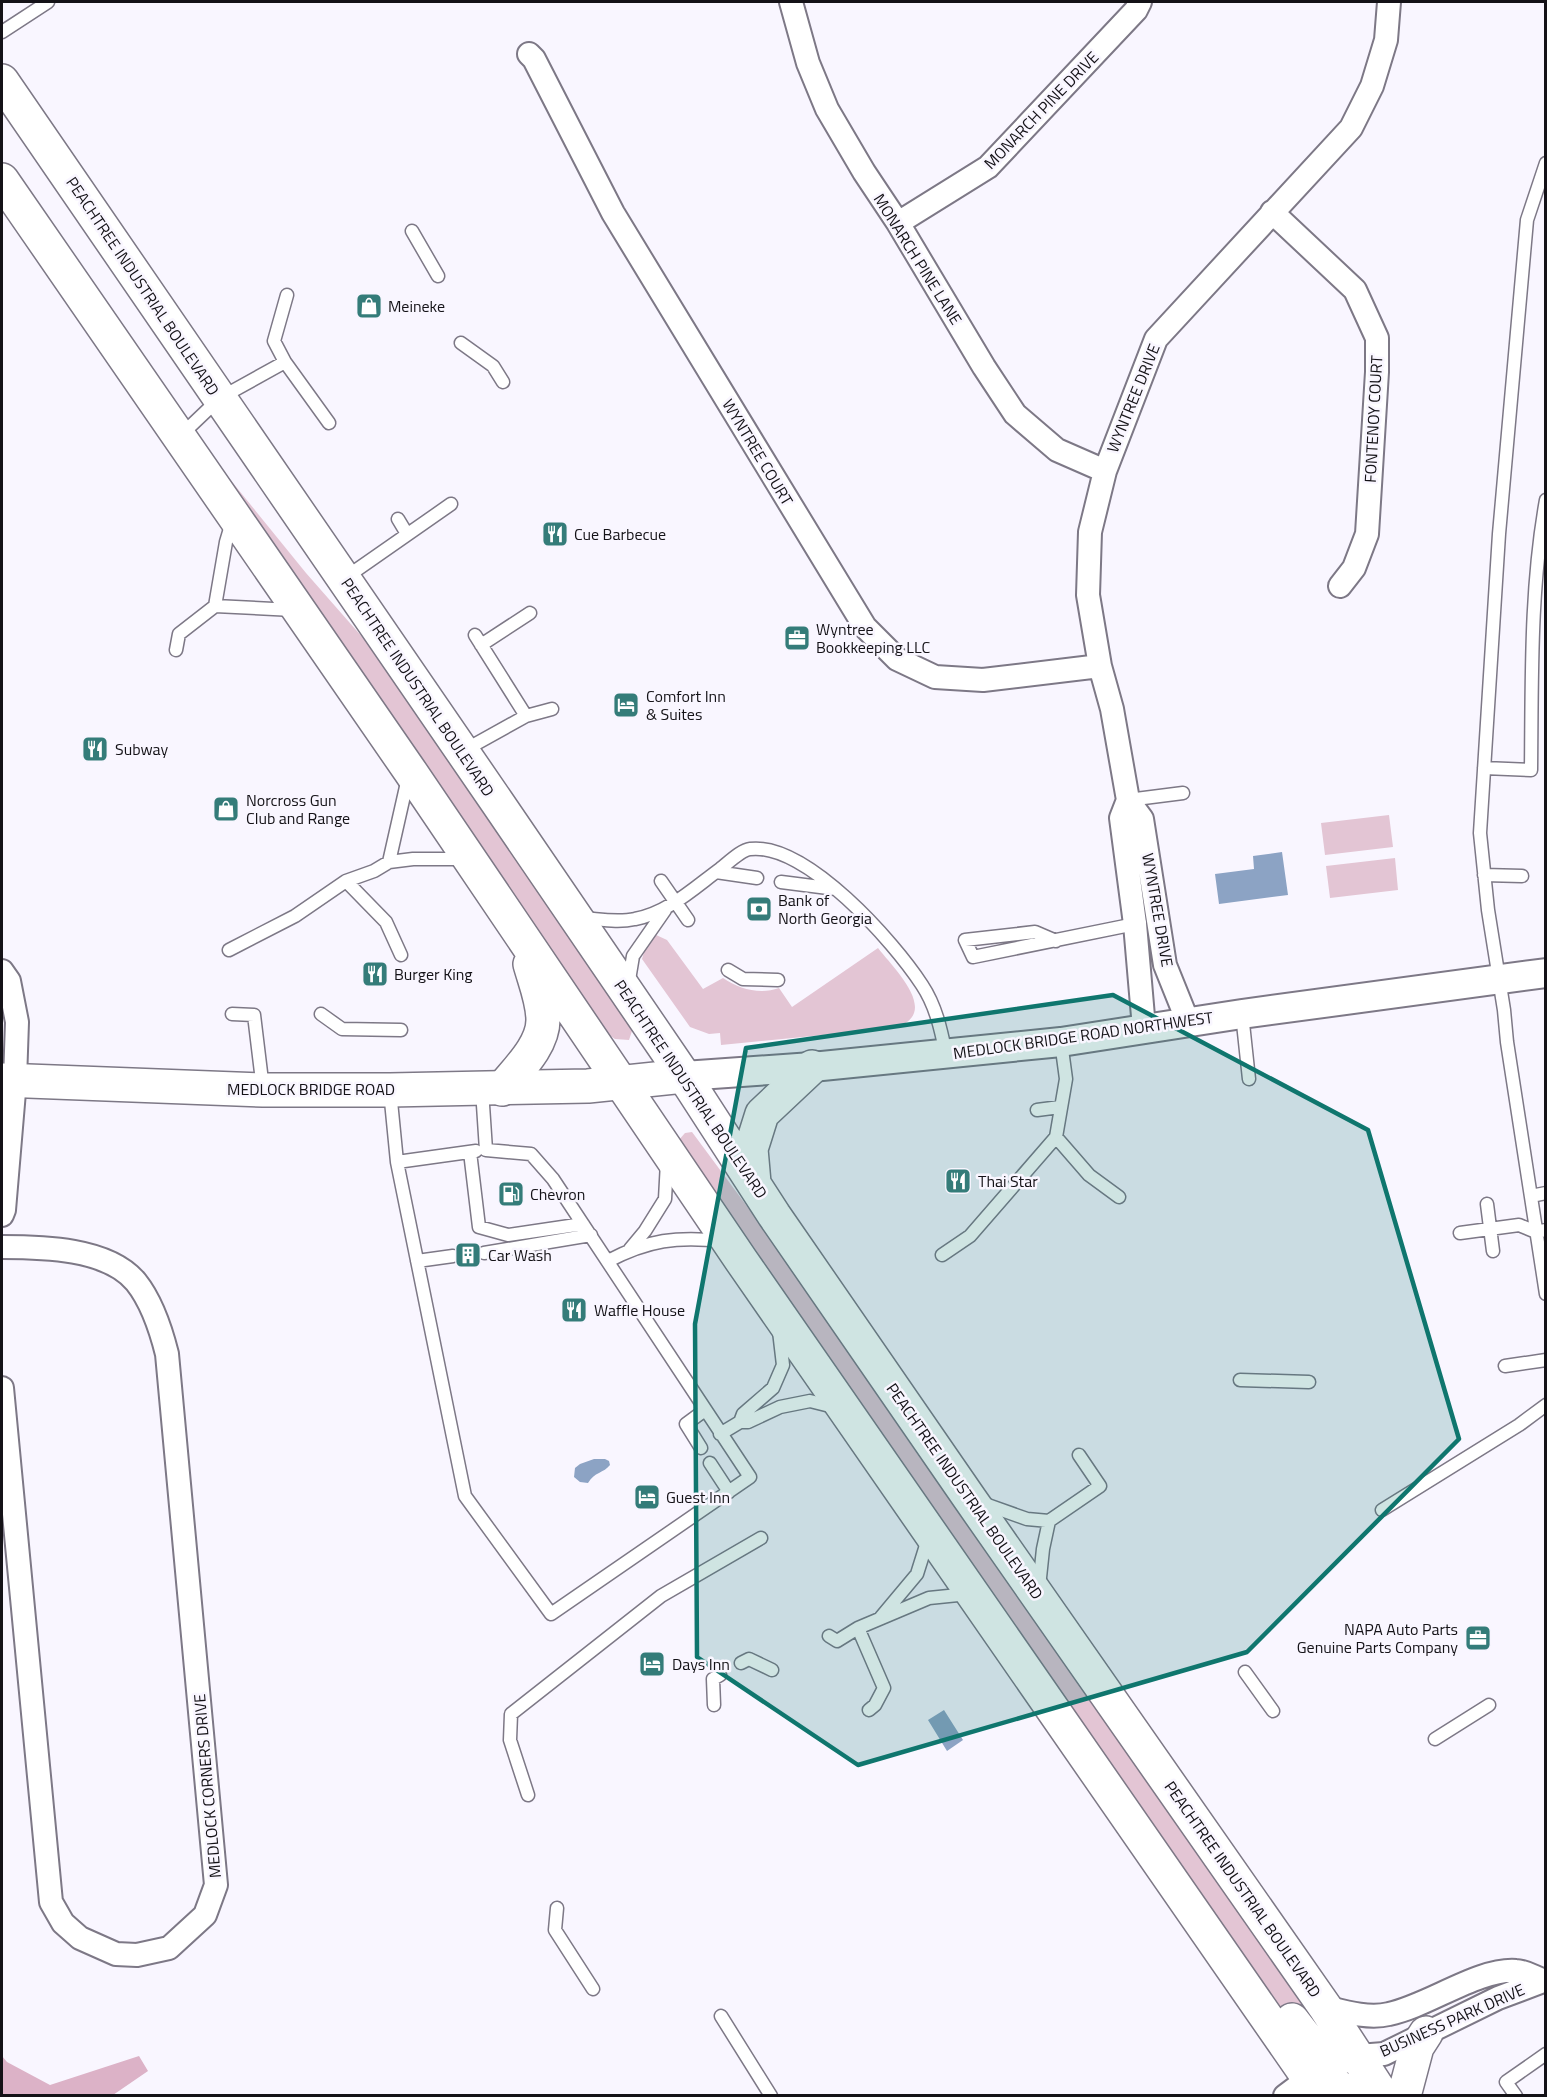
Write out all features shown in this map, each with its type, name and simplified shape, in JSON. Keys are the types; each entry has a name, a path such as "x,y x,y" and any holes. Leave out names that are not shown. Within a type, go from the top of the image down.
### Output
{"main road":[{"name":"PEACHTREE INDUSTRIAL BOULEVARD","path":"2,81 463,752 970,1499 1325,2007 1383,2096"},
{"path":"2,180 410,771 777,1312 1259,2006 1305,2090 1330,2080 1349,2096"},
{"path":"492,1089 537,1043 543,1021 538,992 521,937"},
{"path":"754,1183 752,1149 762,1114 812,1067"},
{"name":"MEDLOCK BRIDGE ROAD NORTHWEST","path":"620,1082 684,1076"},
{"name":"MEDLOCK BRIDGE ROAD","path":"8,1080 263,1090 492,1089 588,1086 620,1082"},
{"path":"1259,2006 1276,2005 1317,2052 1325,2056 1358,2056"},
{"path":"1404,2096 1417,2047 1426,2034"}],"street":[{"name":"MONARCH PINE LANE","path":"790,2 808,63 827,109 984,367 1016,414 1057,450 1105,471"},
{"name":"MONARCH PINE DRIVE","path":"898,223 988,167 1136,10 1140,2"},
{"name":"WYNTREE DRIVE","path":"1188,1022 1165,965 1142,819 1128,800 1112,709 1100,666 1088,595 1090,532 1105,471 1156,339 1351,128 1372,86 1386,40 1389,2"},
{"name":"WYNTREE COURT","path":"529,54 534,59 613,213 865,627 897,659 935,677 983,680 1100,666"},
{"name":"FONTENOY COURT","path":"1272,213 1355,290 1377,338 1367,534 1354,568 1340,586"},
{"name":"WYNTREE DRIVE","path":"1128,800 1121,818 1135,924 1144,1028"},
{"path":"2,971 9,981 17,1022 8,1080 2,1215"},
{"name":"MEDLOCK BRIDGE ROAD NORTHWEST","path":"684,1076 812,1067 1061,1042 1242,1014 1545,973"},
{"name":"MEDLOCK CORNERS DRIVE","path":"2,1247 28,1247 80,1253 118,1267 136,1282 159,1323 167,1354 216,1885 205,1915 169,1948 136,1954 116,1954 80,1938 63,1923 51,1902 2,1388"},
{"path":"1325,2007 1346,2012 1387,2015 1499,1971 1519,1971 1544,1980"},
{"name":"BUSINESS PARK DRIVE","path":"1358,2056 1384,2054 1498,1998 1544,1980"}],"lane":[{"path":"2,32 48,2"},
{"path":"1545,164 1527,220 1499,534 1480,833 1498,979 1531,1196 1541,1231 1545,1294"},
{"path":"1531,208 1545,209"},
{"path":"412,231 438,276"},
{"path":"287,296 274,340 285,362 329,423"},
{"path":"461,343 493,366 503,382"},
{"path":"179,436 219,398 285,362"},
{"path":"1484,768 1531,770 1534,603 1545,500"},
{"path":"344,579 451,504"},
{"path":"215,606 233,515"},
{"path":"398,519 407,534"},
{"path":"176,650 179,634 215,606 300,611"},
{"path":"526,716 478,640 530,613"},
{"path":"463,752 526,716 552,709"},
{"path":"389,862 410,771"},
{"path":"1128,800 1183,793"},
{"path":"575,917 635,919 670,906 748,849 772,850 796,860 821,875 872,923 923,986 938,1018 946,1054"},
{"path":"229,950 295,916 346,881 374,871 389,862 413,859 469,859"},
{"path":"716,872 757,878"},
{"path":"1484,875 1522,876"},
{"path":"346,881 386,922 400,955"},
{"path":"661,881 670,906 688,920"},
{"path":"781,882 836,889"},
{"path":"627,993 633,956 670,906"},
{"path":"1056,941 1035,932 965,940 973,957 1056,941 1135,924 1159,920"},
{"path":"728,970 743,979 778,980"},
{"path":"232,1014 254,1015 263,1090"},
{"path":"321,1014 342,1029 401,1030"},
{"path":"1242,1014 1249,1079"},
{"path":"942,1255 970,1236 1056,1137 1066,1079 1061,1042"},
{"path":"486,1150 492,1089"},
{"path":"390,1090 397,1162 465,1496 551,1614 750,1477 553,1179 531,1154 486,1150 397,1162"},
{"path":"1037,1110 1060,1107"},
{"path":"1056,1137 1089,1175 1119,1197"},
{"path":"470,1152 479,1227 508,1235 583,1224"},
{"path":"630,1249 645,1231 665,1199 667,1152"},
{"path":"1531,1196 1545,1193"},
{"path":"1487,1204 1493,1251"},
{"path":"1460,1233 1519,1225 1541,1231"},
{"path":"484,1253 591,1236"},
{"path":"608,1261 630,1249 655,1243 690,1238 729,1242"},
{"path":"417,1261 453,1256"},
{"path":"740,1422 742,1414 772,1388 783,1365 777,1312"},
{"path":"1505,1366 1545,1360"},
{"path":"1240,1380 1309,1382"},
{"path":"720,1434 740,1422 748,1422 780,1407 810,1401 845,1410"},
{"path":"1382,1510 1519,1425 1545,1405"},
{"path":"701,1448 686,1424 705,1410"},
{"path":"970,1499 1027,1519 1049,1521 1100,1486 1079,1455"},
{"path":"710,1463 729,1492"},
{"path":"1039,1598 1043,1549 1049,1521"},
{"path":"879,1620 917,1574 930,1532"},
{"path":"528,1795 510,1740 512,1714 661,1596 761,1538"},
{"path":"829,1636 837,1641 858,1628 929,1598 972,1593"},
{"path":"858,1628 884,1688 875,1705 868,1710"},
{"path":"741,1663 749,1659 772,1670"},
{"path":"1245,1672 1273,1711"},
{"path":"714,1705 713,1679 720,1675"},
{"path":"1435,1739 1489,1705"},
{"path":"557,1908 555,1930 593,1989"},
{"path":"721,2016 771,2096"},
{"path":"1516,2096 1506,2082 1545,2054"}],"highlighted area":[{"path":"1113,995 1368,1130 1459,1439 1247,1652 858,1765 697,1657 695,1324 746,1048"}],"shaded area":[{"path":"220,467 306,573 378,655 633,1028 629,1040 615,1039 609,1035 213,474"},
{"path":"1389,815 1393,847 1325,855 1321,823"},
{"path":"1395,858 1398,890 1330,898 1326,866"},
{"path":"654,934 667,940 703,989 723,978 750,990 764,991 779,988 792,1007 878,948 910,991 915,1002 914,1013 908,1021 894,1028 721,1045 720,1033 709,1034 690,1027 642,959"},
{"path":"692,1132 769,1236 920,1458 961,1504 1308,2009 1322,2038 1306,2040 1268,1991 678,1141 685,1133"},
{"path":"2,2056 7,2062 50,2085 139,2056 148,2071 113,2095 2,2095"}],"water":[{"path":"1282,852 1288,895 1219,904 1215,874 1254,869 1253,856"},
{"path":"594,1459 605,1459 610,1465 588,1483 580,1482 574,1477 575,1468"},
{"path":"944,1710 963,1740 947,1751 928,1720"}],"place":[{"name":"Meineke","path":"369,306"},
{"name":"Cue Barbecue","path":"555,534"},
{"name":"Wyntree Bookkeeping LLC","path":"797,638"},
{"name":"Comfort Inn & Suites","path":"626,705"},
{"name":"Subway","path":"95,749"},
{"name":"Norcross Gun Club and Range","path":"226,809"},
{"name":"Bank of North Georgia","path":"759,909"},
{"name":"Burger King","path":"375,974"},
{"name":"Thai Star","path":"958,1181"},
{"name":"Chevron","path":"511,1194"},
{"name":"Car Wash","path":"468,1255"},
{"name":"Waffle House","path":"574,1310"},
{"name":"Guest Inn","path":"647,1497"},
{"name":"NAPA Auto Parts Genuine Parts Company","path":"1478,1638"},
{"name":"Days Inn","path":"652,1664"}]}
